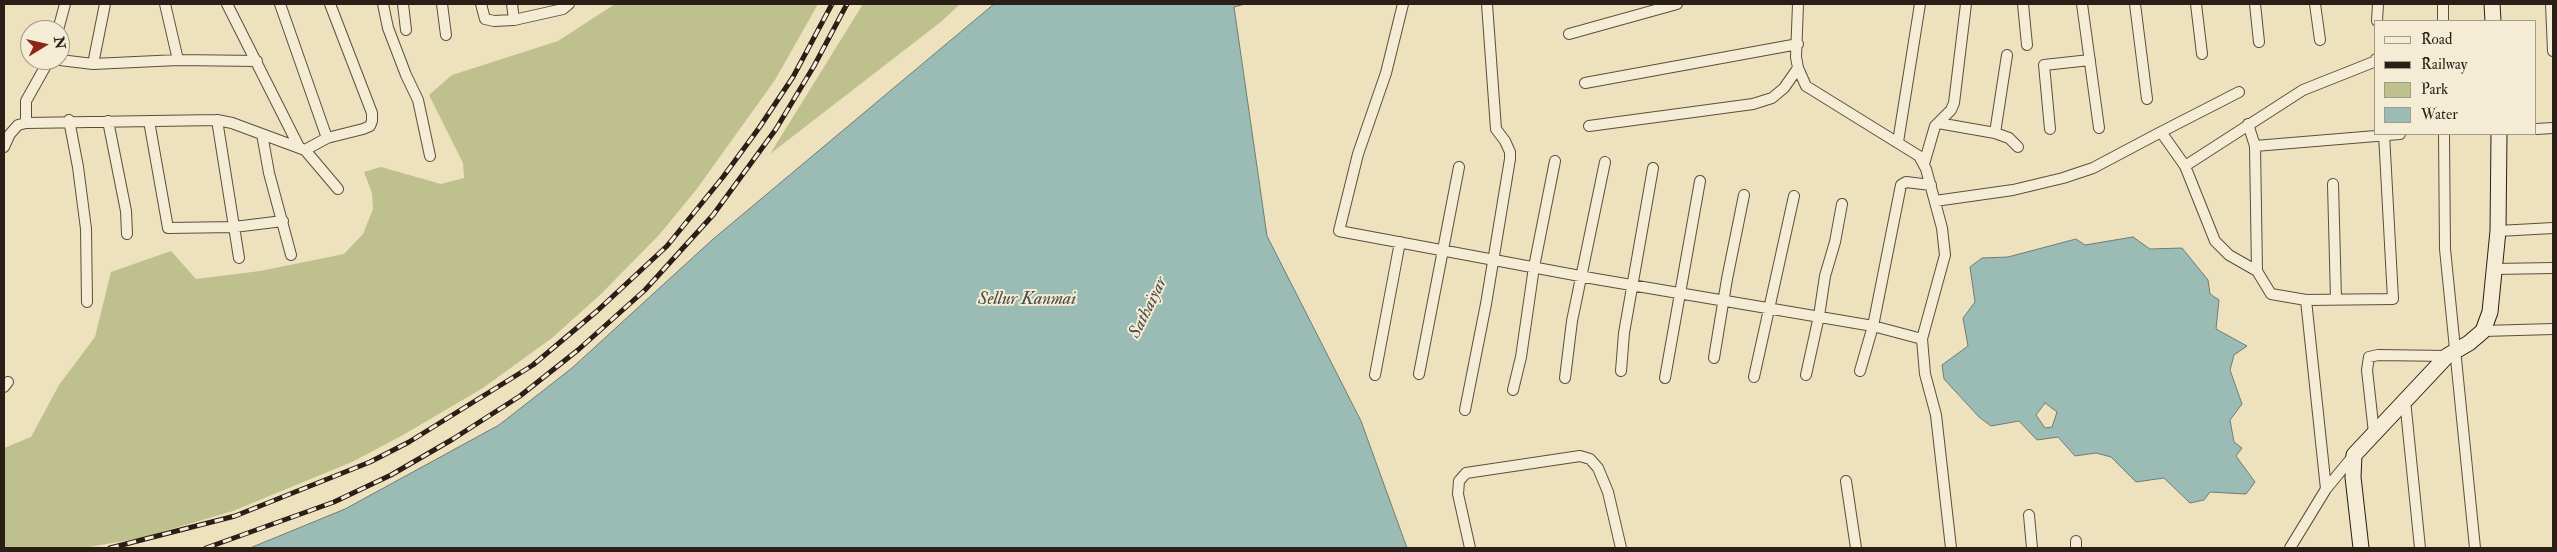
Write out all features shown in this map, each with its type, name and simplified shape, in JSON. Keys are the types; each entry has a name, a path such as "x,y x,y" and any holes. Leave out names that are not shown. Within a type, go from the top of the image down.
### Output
{"street":[{"path":"61,20 65,4"},
{"path":"93,64 105,4"},
{"path":"165,4 178,60"},
{"path":"227,4 302,149 338,189"},
{"path":"280,4 327,138"},
{"path":"4,147 10,134 18,125 69,120 217,120 302,149 327,138 370,126 372,113 330,4"},
{"path":"383,4 388,28 418,100 430,156"},
{"path":"403,4 406,30"},
{"path":"442,4 446,35"},
{"path":"481,4 485,19 494,22 514,20 563,9 568,4"},
{"path":"512,4 514,20"},
{"path":"1403,4 1386,73 1358,154 1339,231 1493,261 1873,326 1922,339"},
{"path":"1465,410 1493,261 1510,152 1496,129 1486,4"},
{"path":"1569,34 1677,4"},
{"path":"1798,4 1798,68 1806,86 1919,156 1924,164 1931,186 1942,228 1945,255 1922,339 1925,374 1936,415 1951,548"},
{"path":"1898,142 1908,89 1920,4"},
{"path":"1924,164 1932,135 1954,103 1966,4"},
{"path":"2023,4 2027,44"},
{"path":"2082,4 2099,128"},
{"path":"2135,4 2148,99"},
{"path":"2196,4 2202,54"},
{"path":"2255,4 2259,42"},
{"path":"2315,4 2320,40"},
{"path":"2377,20 2378,4"},
{"path":"2442,4 2443,20"},
{"path":"2492,4 2493,20"},
{"path":"2551,4 2553,51"},
{"path":"1585,83 1798,44"},
{"path":"1995,133 2007,55"},
{"path":"70,61 93,64 178,60 257,61"},
{"path":"2050,128 2044,66 2090,60"},
{"path":"2185,166 2304,90 2374,61"},
{"path":"1589,126 1753,104 1772,98 1784,88 1798,68"},
{"path":"26,123 26,101 43,70"},
{"path":"1935,201 2013,190 2064,178 2093,168 2239,92"},
{"path":"69,120 78,167 86,229 88,264 87,302"},
{"path":"217,120 239,258"},
{"path":"108,121 126,211 127,234"},
{"path":"149,121 168,228 234,227 283,221"},
{"path":"1938,124 1995,133 2009,138 2018,147"},
{"path":"2248,124 2255,146 2257,271"},
{"path":"2537,129 2553,128"},
{"path":"2161,132 2185,166 2215,241 2229,255 2257,271 2271,294 2306,300 2393,299 2384,135"},
{"path":"262,134 269,173 291,255"},
{"path":"2255,146 2374,135"},
{"path":"2444,135 2445,250 2450,354 2475,548"},
{"path":"2290,548 2326,489 2354,455 2450,354 2469,343 2483,331 2490,312 2498,231 2499,135"},
{"path":"1513,390 1521,357 1534,268 1555,161"},
{"path":"1565,378 1572,322 1605,162"},
{"path":"1419,374 1459,167"},
{"path":"1621,371 1624,333 1653,168"},
{"path":"1665,378 1700,181"},
{"path":"1860,371 1873,326 1901,185 1906,182 1931,186"},
{"path":"2332,184 2336,300"},
{"path":"1714,358 1723,300 1744,195"},
{"path":"1754,377 1771,308 1794,196"},
{"path":"1806,375 1819,316 1825,276 1835,242 1842,204"},
{"path":"2498,231 2553,228"},
{"path":"1375,375 1400,242"},
{"path":"2494,269 2553,268"},
{"path":"2306,300 2326,489"},
{"path":"2483,331 2553,329"},
{"path":"2374,433 2367,370 2369,358 2378,355 2450,354"},
{"path":"2405,400 2420,548"},
{"path":"2354,455 2353,477 2360,548"},
{"path":"1470,548 1458,494 1459,481 1466,473 1580,456 1590,459 1601,473 1621,548"},
{"path":"1846,481 1856,548"},
{"path":"2029,516 2032,548"}],"green space":[{"path":"615,4 818,4 775,80 696,190 659,235 601,294 552,338 483,388 403,435 352,462 233,511 141,538 83,548 4,548 4,448 31,437 59,385 95,337 111,272 171,251 196,279 260,271 344,254 363,234 373,209 372,193 364,172 381,167 441,184 464,178 463,163 429,95 452,75 558,41"},
{"path":"863,4 960,4 942,21 770,154"}],"water":[{"name":"Sellur Kanmai","path":"994,4 1245,4 1234,7 1267,236 1361,421 1407,548 250,548 345,509 499,425 572,368 712,240"},
{"path":"2133,237 2150,249 2182,248 2208,280 2210,294 2219,300 2216,329 2247,346 2234,355 2230,370 2242,404 2230,420 2234,442 2242,448 2236,456 2255,482 2246,494 2210,492 2204,500 2190,503 2164,478 2136,482 2111,457 2096,453 2075,456 2058,437 2037,440 2019,421 1991,426 1979,417 1944,379 1942,365 1968,346 1963,318 1975,302 1970,267 1982,258 2008,257 2076,239 2085,245","holes":["2045,403 2057,412 2052,427 2045,428 2036,415"]}],"railway":[{"path":"110,548 235,516 370,462 409,442 533,365 597,311 667,246 723,177 759,128 793,77 832,4"},
{"path":"206,548 334,502 391,475 453,439 520,396 578,350 645,290 713,215 776,129 814,66 847,4"}],"water label":[{"name":"Sathaiyar","path":"1149,308"}]}
